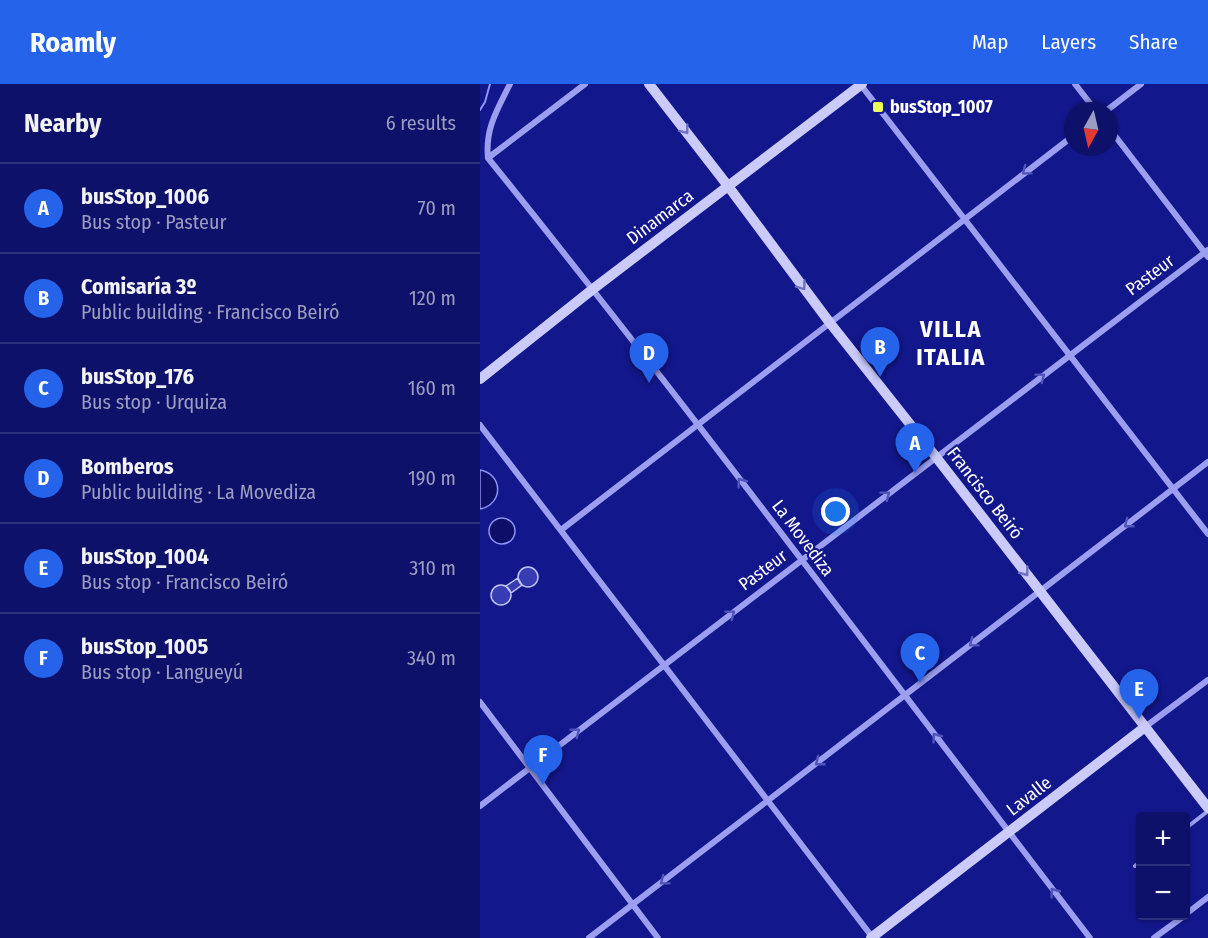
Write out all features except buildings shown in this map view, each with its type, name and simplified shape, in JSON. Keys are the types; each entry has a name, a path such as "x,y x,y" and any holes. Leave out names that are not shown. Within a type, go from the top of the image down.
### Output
{"street":[{"path":"488,158 489,127 510,84"},
{"path":"488,158 585,84"},
{"name":"Francisco Beiró","path":"649,84 830,323 1208,809"},
{"path":"861,84 1208,534"},
{"name":"Dinamarca","path":"480,379 593,289 861,84"},
{"path":"1075,84 1089,102"},
{"path":"1118,102 1141,84"},
{"path":"1118,139 1207,253"},
{"path":"561,530 1064,143"},
{"name":"La Movediza","path":"488,158 698,424 1090,938"},
{"name":"Pasteur","path":"480,806 1207,253"},
{"path":"480,425 872,938"},
{"path":"589,938 1208,462"},
{"name":"Lavalle","path":"872,938 1208,680"},
{"path":"480,702 658,938"},
{"path":"1190,910 1208,897"},
{"path":"1154,938 1177,920"}],"lane":[{"path":"1190,824 1208,809"}],"shaded area":[{"path":"480,470 493,477 498,489 493,501 480,509"},
{"path":"502,518 511,522 515,531 511,540 502,544 493,540 489,531 493,522"}],"waterway":[{"path":"480,110 490,84"}],"place":[{"name":"busStop_1007","path":"878,107"},
{"name":"Comisaría 3º","path":"880,377"},
{"name":"Bomberos","path":"649,383"},
{"name":"busStop_1006","path":"915,473"},
{"name":"busStop_176","path":"920,683"},
{"name":"busStop_1004","path":"1139,719"},
{"name":"busStop_1005","path":"543,785"}],"district":[{"name":"VILLA ITALIA","path":"951,343"}]}
